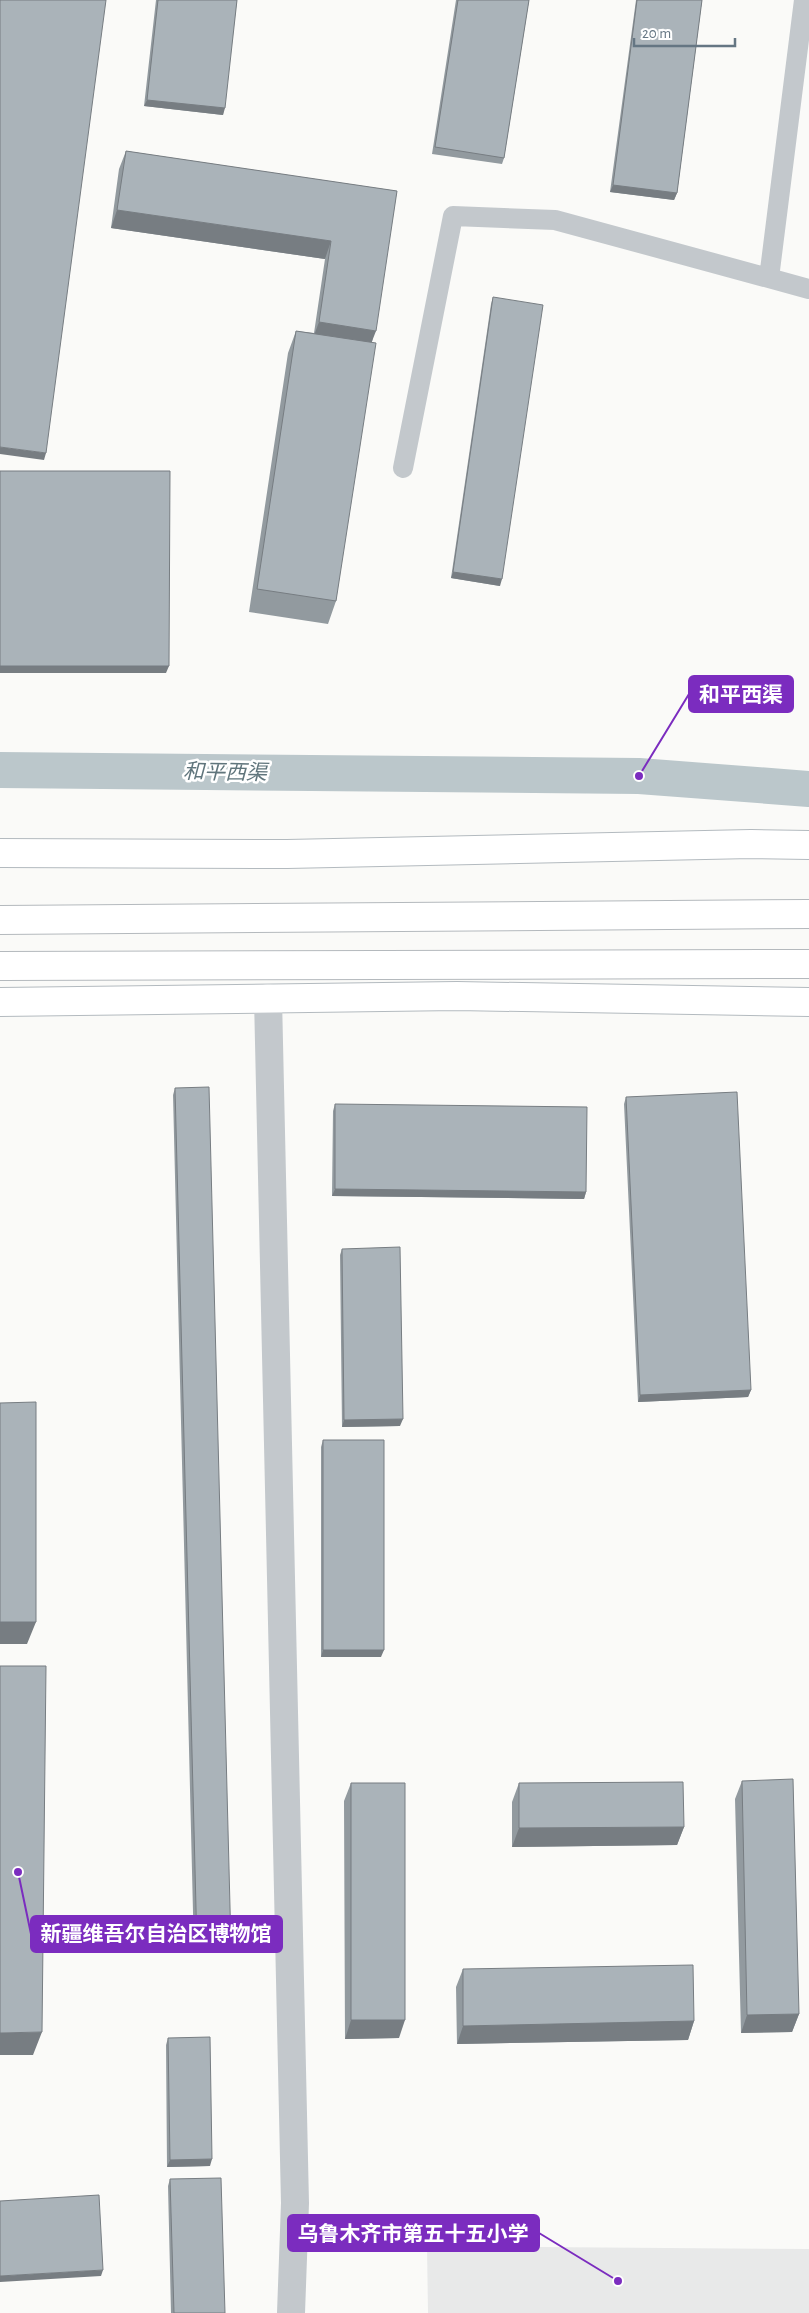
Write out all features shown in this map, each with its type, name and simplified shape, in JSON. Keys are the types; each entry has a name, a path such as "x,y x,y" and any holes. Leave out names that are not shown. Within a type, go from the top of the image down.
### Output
{"main road":[{"path":"0,853 287,854 751,844 809,845"},
{"path":"0,920 809,914"},
{"path":"0,966 809,964"},
{"path":"0,1002 457,996 809,1002"}],"street":[{"path":"268,998 295,2203 291,2313"}],"lane":[{"path":"769,278 804,0"},
{"path":"403,468 453,216 555,220 809,289"}],"shaded area":[{"path":"427,2246 809,2249 809,2313 428,2313"}],"building":[{"path":"0,0 106,0 46,453 0,447"},
{"path":"158,0 237,0 225,108 147,100"},
{"path":"458,0 529,0 504,158 435,147"},
{"path":"637,0 702,0 677,193 613,185"},
{"path":"126,151 397,191 376,331 319,322 331,241 117,210"},
{"path":"493,297 543,305 502,579 453,572"},
{"path":"296,331 376,343 336,601 257,589"},
{"path":"0,471 170,471 169,666 0,666"},
{"path":"209,1087 231,1946 197,1947 175,1088"},
{"path":"737,1092 751,1390 640,1395 626,1097"},
{"path":"335,1104 587,1107 586,1192 335,1189"},
{"path":"400,1247 403,1419 344,1420 342,1249"},
{"path":"36,1402 36,1622 0,1622 0,1403"},
{"path":"323,1440 384,1440 384,1650 323,1650"},
{"path":"0,1666 46,1666 42,2032 0,2033"},
{"path":"793,1779 799,2014 747,2015 742,1781"},
{"path":"683,1782 684,1827 519,1828 519,1783"},
{"path":"351,1783 405,1783 405,2020 351,2020"},
{"path":"693,1965 694,2021 463,2026 463,1969"},
{"path":"210,2037 212,2159 170,2160 168,2038"},
{"path":"221,2178 225,2313 174,2313 170,2179"},
{"path":"99,2195 103,2270 0,2276 0,2201"}],"waterway":[{"name":"和平西渠","path":"0,770 639,776 809,789"}],"place":[{"name":"和平西渠","path":"639,776"},
{"name":"新疆维吾尔自治区博物馆","path":"18,1872"},
{"name":"乌鲁木齐市第五十五小学","path":"618,2281"}]}
